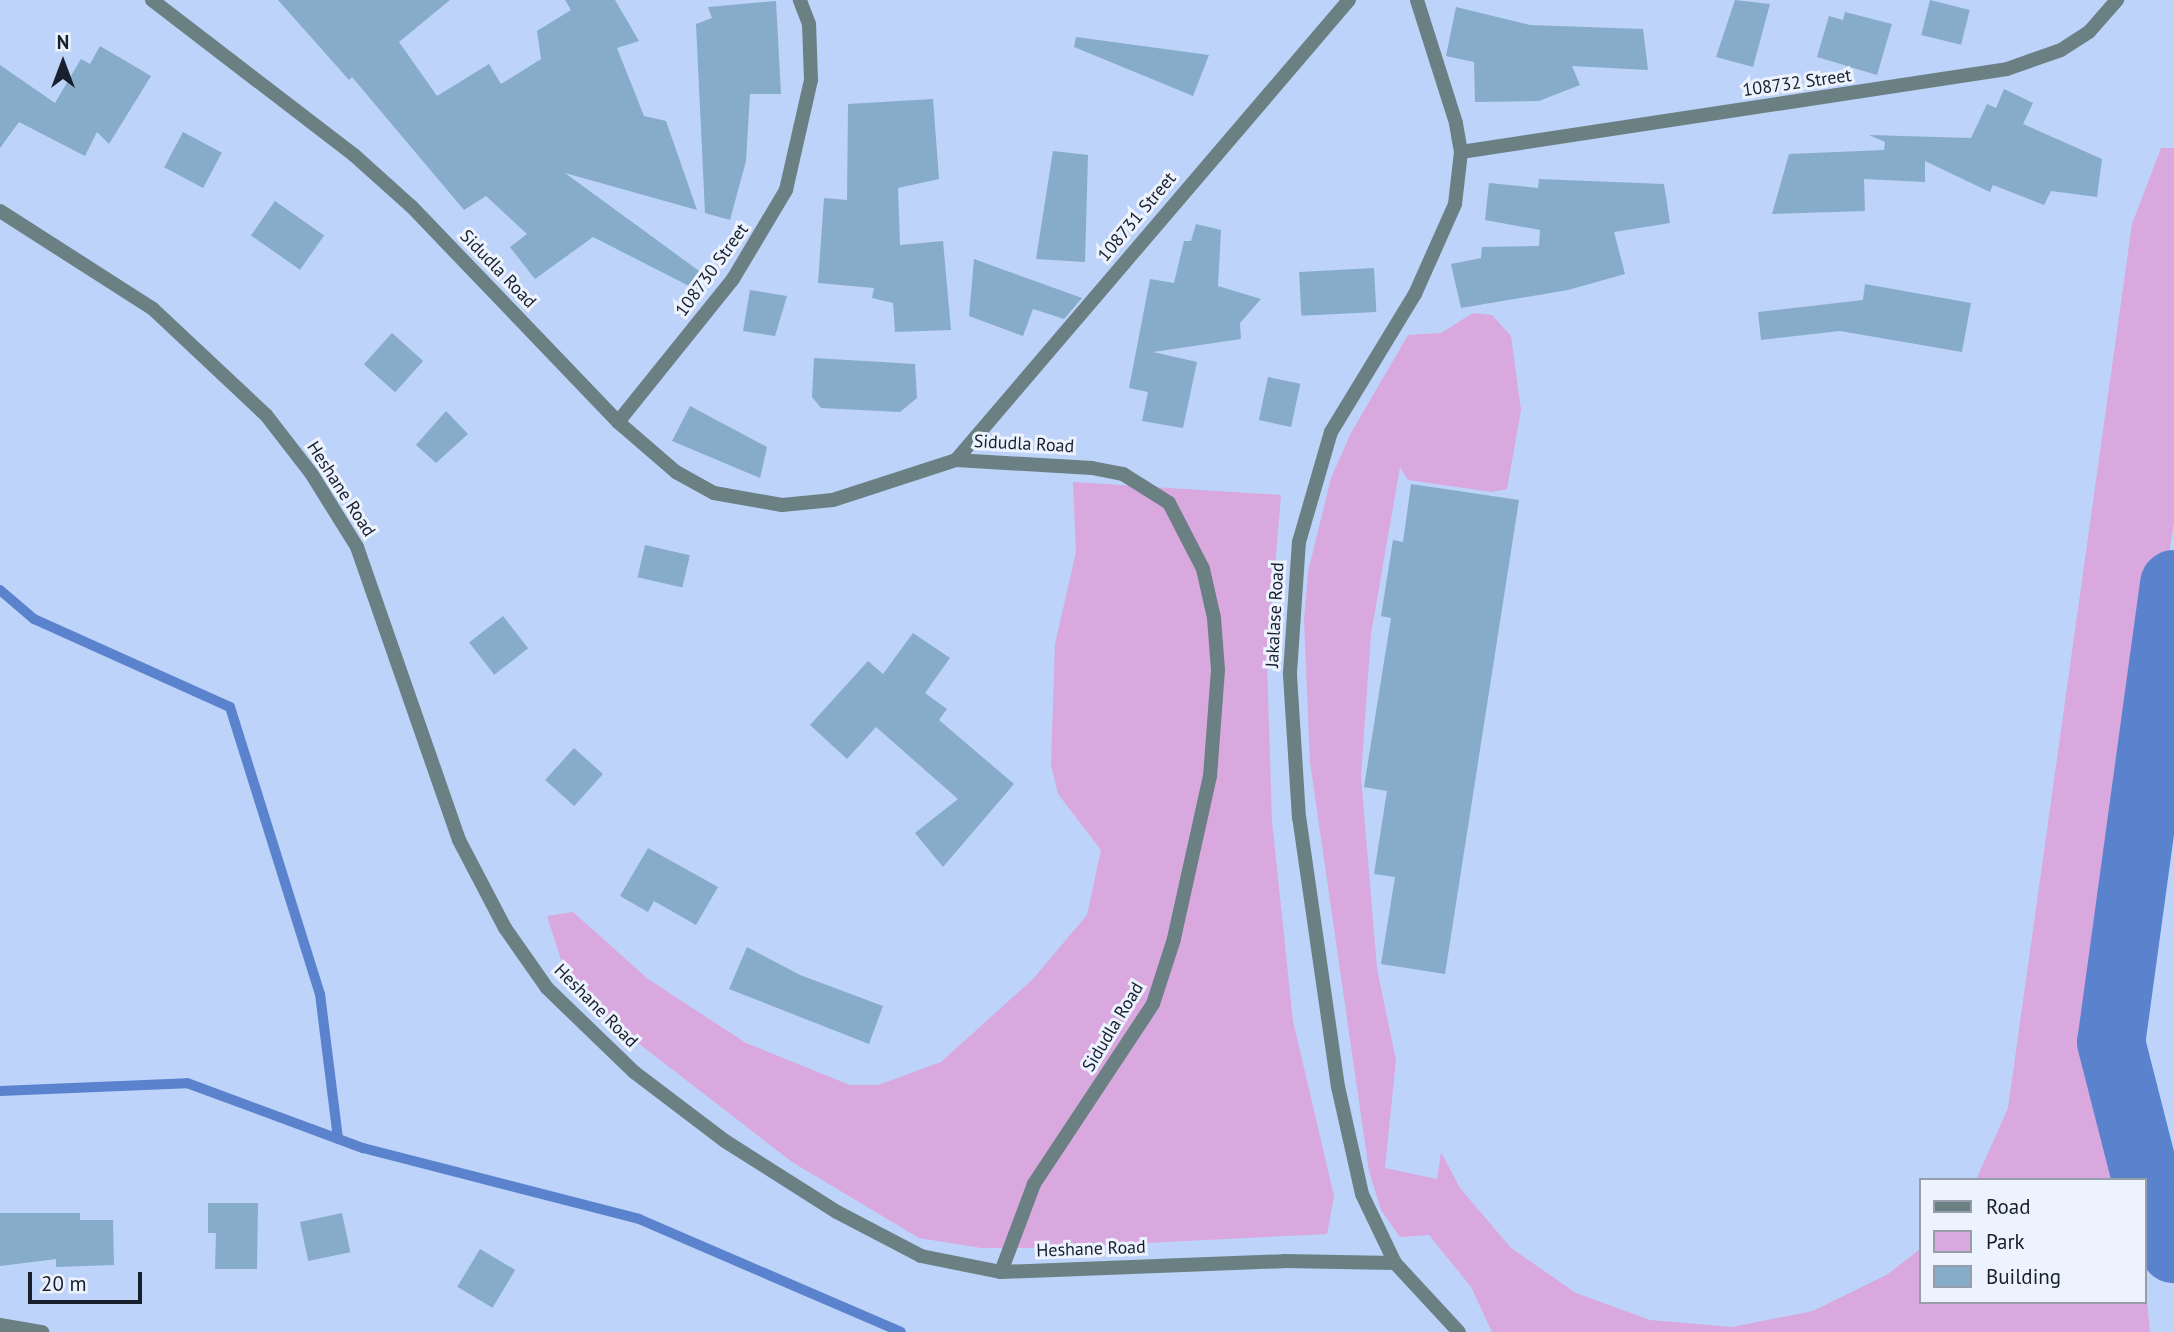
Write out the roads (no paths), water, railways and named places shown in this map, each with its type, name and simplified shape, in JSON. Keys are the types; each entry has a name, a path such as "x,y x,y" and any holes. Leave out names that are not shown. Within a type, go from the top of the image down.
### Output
{"street":[{"name":"Sidudla Road","path":"152,0 354,155 412,207 618,422 676,472 714,493 753,503 833,499 956,460 1092,468 1151,488 1169,503 1203,569 1218,670 1210,776 1164,973 1153,1004 1034,1184 1001,1272"},
{"name":"108730 Street","path":"618,422 733,279 786,190 811,80 809,24 800,0"},
{"name":"108731 Street","path":"956,460 1349,0"},
{"name":"Jakalase Road","path":"1395,1263 1362,1195 1338,1087 1299,818 1290,673 1293,590 1299,542 1331,432 1438,247 1455,204 1461,152 1444,76 1417,0"},
{"name":"108732 Street","path":"1461,152 2007,69 2061,50 2089,32 2117,0"},
{"name":"Heshane Road","path":"0,211 153,309 257,406 311,473 357,547 459,840 505,928 547,988 634,1072 725,1140 836,1212 921,1256 1001,1272 1284,1261 1395,1263"},
{"path":"1395,1263 1459,1332"},
{"path":"0,1325 42,1332"}],"waterway":[{"path":"2146,1178 2111,1042 2174,584"},
{"path":"0,590 34,619 230,707 320,994 338,1139"},
{"path":"0,1091 187,1083 363,1148 639,1219 901,1332"},
{"path":"2146,1179 2156,1218 2174,1249"}]}
